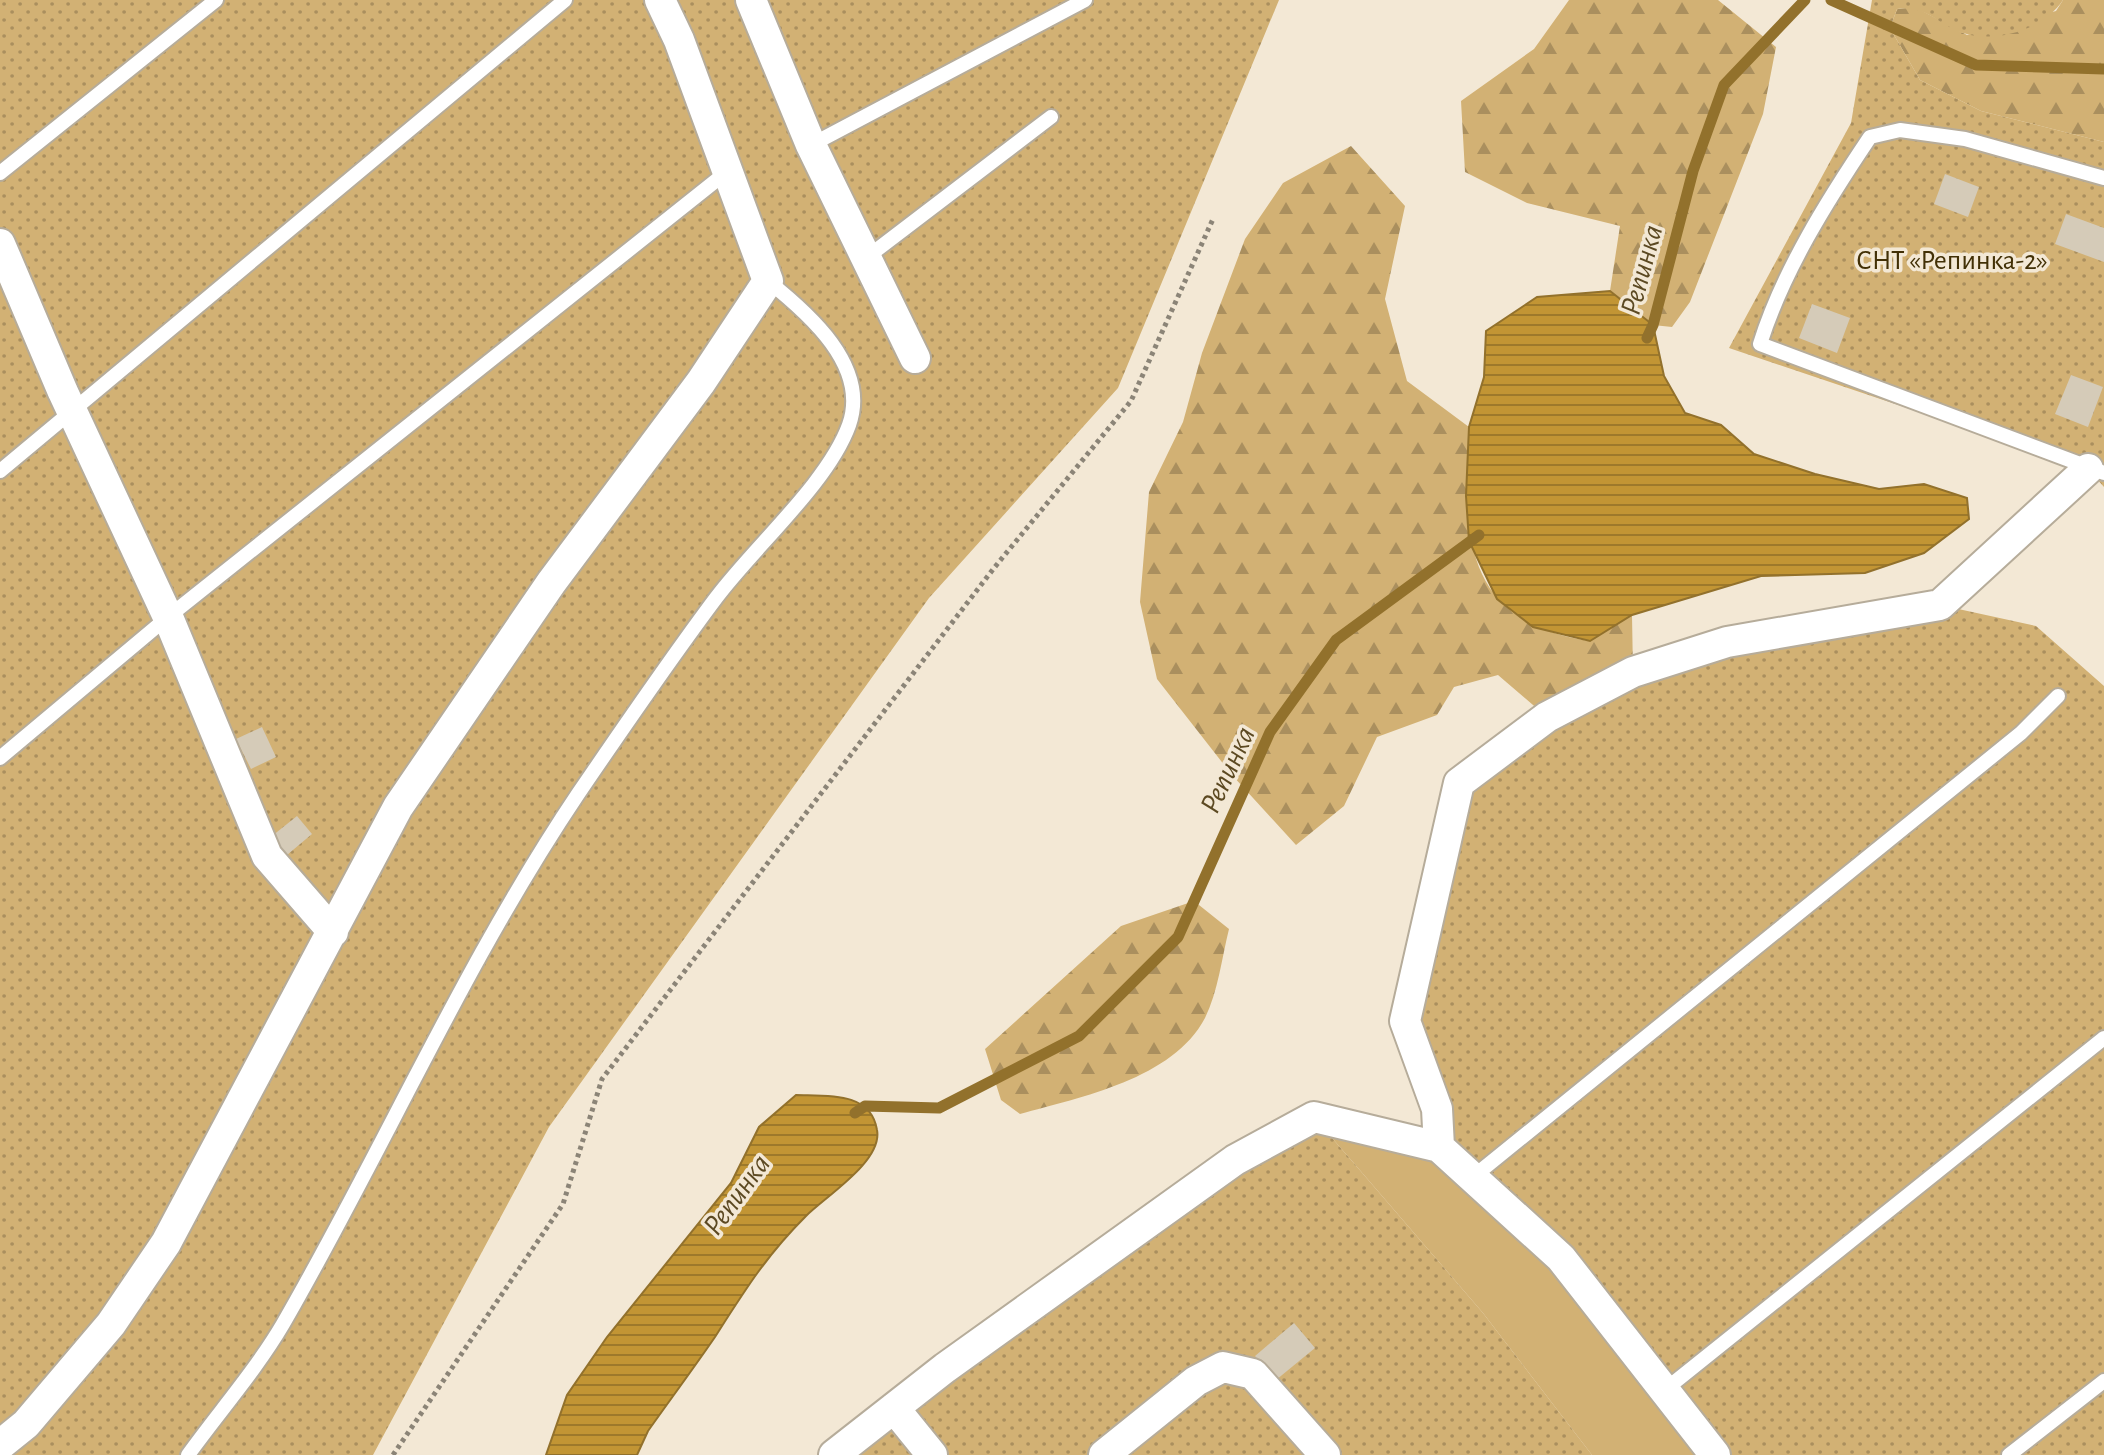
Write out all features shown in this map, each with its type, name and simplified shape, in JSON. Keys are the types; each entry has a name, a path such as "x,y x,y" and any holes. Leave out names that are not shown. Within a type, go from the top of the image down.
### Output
{"street":[{"path":"0,1445 26,1424 111,1324 166,1243 398,807 551,583 701,382 768,281 679,40 660,0"},
{"path":"751,0 811,145 915,358"},
{"path":"0,244 72,411 168,617 267,856 333,932"},
{"path":"1439,1147 1437,1109 1405,1021 1459,783 1547,717 1633,672 1727,642 1940,605 2096,471"},
{"path":"834,1455 1235,1160 1314,1117 1439,1147 1561,1258 1715,1455"},
{"path":"1104,1455 1196,1381 1223,1367 1253,1374 1325,1455"},
{"path":"894,1408 932,1455"}],"lane":[{"path":"0,173 216,0"},
{"path":"0,471 565,0"},
{"path":"811,145 1085,0"},
{"path":"866,258 1051,117"},
{"path":"2096,471 1760,344 1771,310 1791,271 1840,180 1870,137 1900,130 1965,139 2104,178"},
{"path":"0,758 168,617 728,171"},
{"path":"188,1455 281,1327 448,1013 576,797 717,597 822,472 850,424 852,391 837,351 814,319 768,281"},
{"path":"1473,1177 2021,733 2058,696"},
{"path":"1666,1389 2104,1038"},
{"path":"2009,1455 2104,1381"}],"path":[{"path":"393,1455 563,1204 602,1079 994,568 1131,401 1213,219"}],"green space":[{"path":"0,0 1279,0 1118,388 929,598 549,1127 373,1455 0,1455"},
{"path":"1569,0 1718,0 1776,47 1763,114 1690,302 1672,327 1653,325 1610,291 1620,226 1527,203 1465,172 1461,101 1534,49"},
{"name":"СНТ «Репинка-2»","path":"1872,0 2063,0 2045,18 2007,35 1967,34 1926,13 1908,9 1897,9 1890,28 1920,80 1981,111 2104,142 2104,487 2088,469 1729,348 1851,123"},
{"path":"2063,0 2104,0 2104,142 1981,111 1920,80 1890,28 1897,9 1915,7 1967,35 2056,11"},
{"path":"1351,146 1405,206 1385,299 1407,381 1469,427 1468,502 1471,536 1479,566 1493,592 1515,614 1547,630 1589,641 1632,615 1633,672 1547,717 1498,675 1454,687 1437,715 1377,737 1344,806 1296,845 1232,775 1157,679 1140,602 1149,492 1183,422 1202,353 1245,239 1283,183"},
{"path":"1940,605 2036,626 2104,686 2104,1455 1715,1455 1682,1409 1439,1147 1405,1021 1459,783 1633,672"},
{"path":"1194,901 1229,929 1209,1008 1190,1039 1148,1071 1097,1092 1020,1114 1001,1100 985,1049 1121,926"},
{"path":"1314,1117 1439,1147 1473,1177 1715,1455 1592,1455 1483,1313"},
{"path":"1314,1117 1483,1313 1592,1455 834,1455"}],"water":[{"path":"1610,291 1653,325 1664,376 1685,413 1721,425 1754,454 1815,474 1879,489 1924,484 1967,498 1969,519 1924,553 1865,573 1761,576 1632,615 1590,641 1533,627 1497,599 1469,541 1466,496 1469,427 1484,377 1486,331 1537,297"},
{"path":"796,1095 846,1098 866,1108 877,1130 871,1154 851,1177 806,1216 768,1259 648,1431 637,1455 546,1455 567,1395 607,1337 731,1183 759,1127"}],"building":[{"path":"1945,174 1979,187 1968,217 1934,204"},
{"path":"2066,214 2104,228 2104,262 2055,244"},
{"path":"1812,304 1850,318 1837,353 1799,338"},
{"path":"2071,375 2103,387 2088,427 2055,414"},
{"path":"262,727 276,757 251,769 236,739"},
{"path":"297,816 312,834 287,855 272,836"},
{"path":"1294,1323 1315,1348 1276,1380 1255,1356"}],"waterway":[{"name":"Репинка","path":"1647,338 1693,171 1724,85 1805,0"},
{"path":"1831,0 1976,65 2104,69"},
{"name":"Репинка","path":"855,1113 865,1106 939,1108 1079,1036 1178,937 1270,732 1336,640 1479,535"}]}
